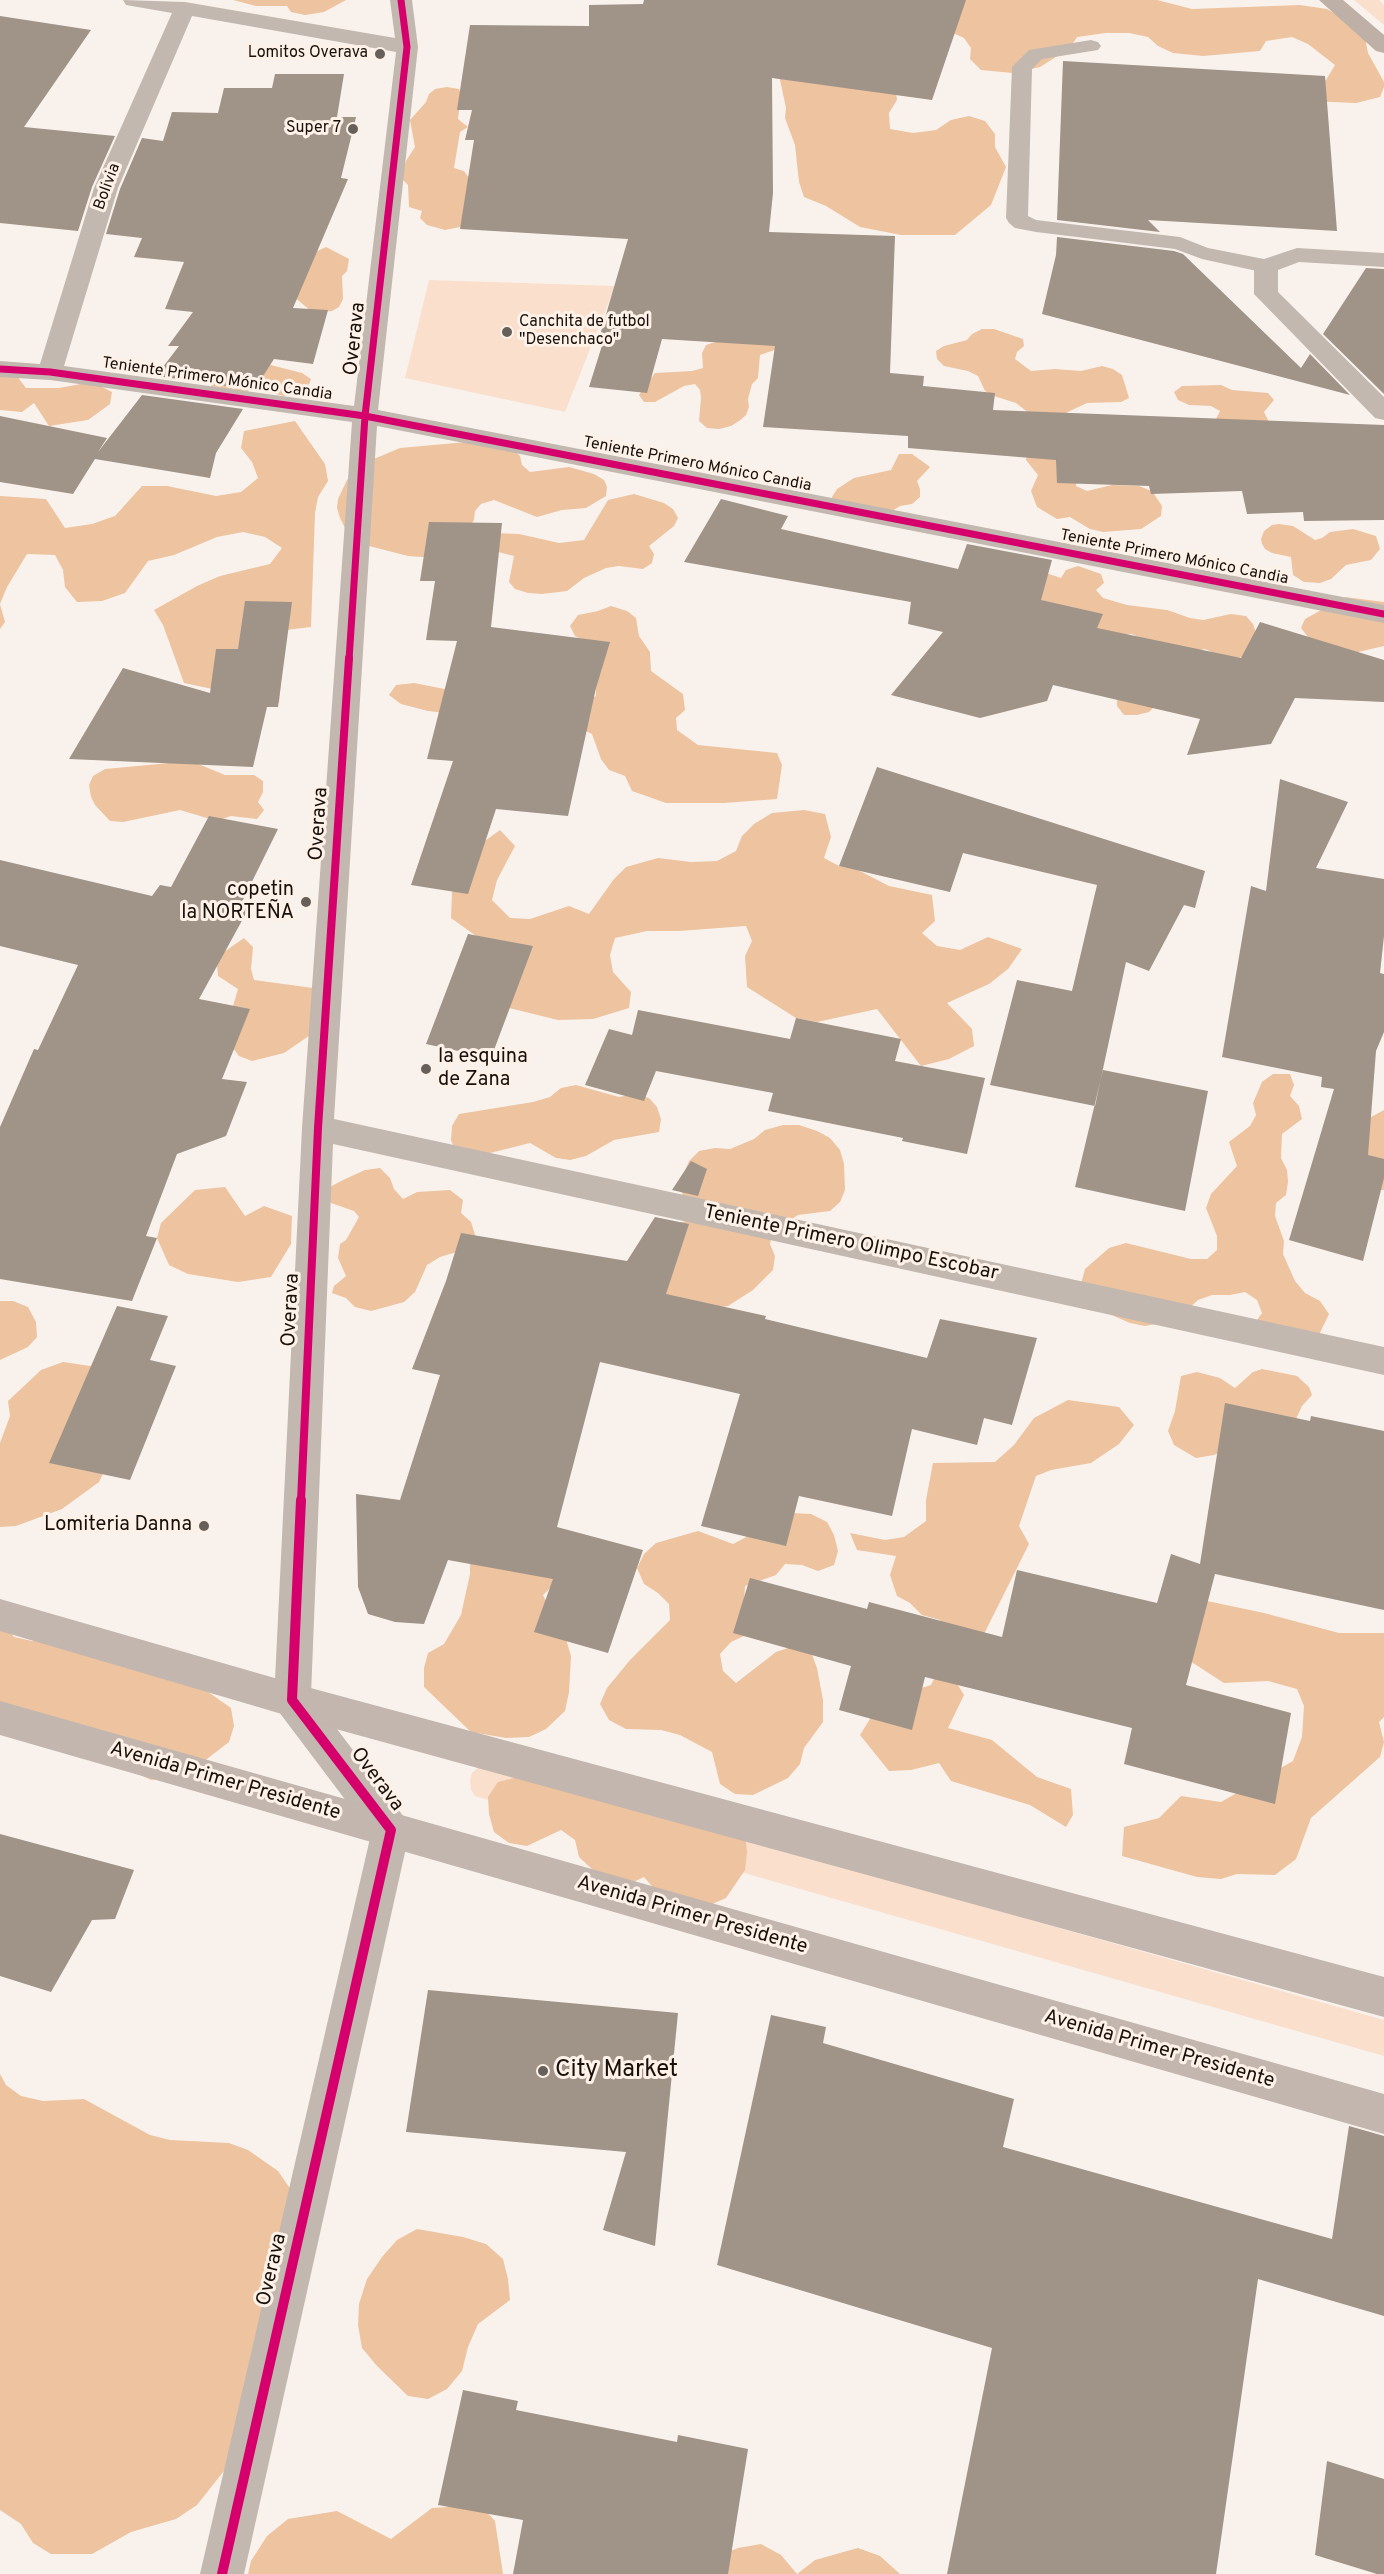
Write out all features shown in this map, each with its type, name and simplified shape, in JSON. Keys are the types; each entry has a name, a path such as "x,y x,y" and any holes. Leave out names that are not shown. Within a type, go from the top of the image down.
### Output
{"highway":[{"path":"1330,0 1384,46"}],"main road":[{"path":"0,1615 292,1700 1384,1997"},
{"name":"Avenida Primer Presidente","path":"0,1718 1384,2114"}],"street":[{"path":"134,0 407,47"},
{"name":"Overava","path":"222,2574 391,1830 292,1700 318,1128 365,416 407,47 401,0"},
{"name":"Bolivia","path":"50,372 106,188 185,8"},
{"path":"1384,260 1297,255 1266,266 1266,294 1384,412"},
{"name":"Teniente Primero Mónico Candia","path":"0,369 50,372 365,416 1384,614"},
{"name":"Teniente Primero Olimpo Escobar","path":"318,1128 1384,1361"}],"lane":[{"path":"1091,46 1036,54 1022,66 1017,218 1023,223 1036,226 1180,243 1202,253 1266,266"}],"shaded area":[{"path":"233,0 346,0 324,12 305,15 291,12 287,6 256,6"},
{"path":"763,0 1157,0 1192,9 1300,5 1327,9 1368,32 1366,43 1368,53 1384,82 1384,87 1380,97 1356,103 1307,101 1307,90 1326,80 1335,65 1308,44 1292,37 1266,41 1260,51 1203,56 1173,53 1158,46 1148,37 1129,33 1106,33 1077,37 1070,48 1040,67 1013,73 981,70 970,59 971,48 964,38 944,29 895,84 897,100 889,113 890,129 913,133 936,130 951,120 969,116 985,121 995,134 995,147 1006,167 991,205 955,235 901,235 860,227 826,206 804,197 799,182 795,145 785,118 786,108"},
{"path":"1354,0 1379,0 1384,5 1384,25"},
{"path":"447,87 459,89 461,95 458,119 468,127 460,132 454,168 464,171 486,202 460,227 445,230 427,225 420,218 422,211 409,207 408,185 401,178 406,161 415,147 410,120 426,102 429,94 435,89"},
{"path":"326,247 349,259 347,271 342,276 343,299 339,307 332,311 321,312 310,310 294,297 294,262"},
{"name":"Canchita de futbol \"Desenchaco\"","path":"429,280 615,286 565,412 405,378"},
{"path":"745,327 780,348 760,355 758,378 752,384 748,399 749,407 746,415 739,421 719,429 707,428 699,421 701,398 700,390 695,384 684,386 655,402 644,402 639,395 655,373 692,371 703,368 702,353 706,345 728,338"},
{"path":"982,329 994,329 1023,339 1024,346 1017,352 1015,359 1031,371 1055,369 1081,371 1102,366 1113,369 1122,375 1129,398 1121,402 1087,403 1051,420 1039,421 1016,403 985,391 978,376 968,371 944,366 937,359 936,351 944,346 967,340 972,334"},
{"path":"0,361 13,371 26,388 59,388 92,382 112,392 110,404 88,420 49,426 34,403 22,412 0,410"},
{"path":"259,362 302,373 311,379 308,387 284,396 259,390 235,393 212,388 209,380"},
{"path":"1221,385 1232,390 1268,393 1274,400 1264,412 1268,420 1264,428 1216,419 1220,411 1211,406 1189,405 1178,400 1174,392 1182,386"},
{"path":"295,421 325,464 328,481 318,497 315,513 311,627 286,630 279,703 184,683 163,625 154,610 220,576 270,564 282,548 265,537 243,532 217,537 174,555 148,561 125,593 102,601 77,602 65,587 63,570 55,555 27,554 7,587 0,604 0,496 46,499 65,528 92,524 115,516 142,486 167,486 216,496 241,492 258,478 252,462 241,448 244,431"},
{"path":"1043,439 1076,477 1076,486 1087,491 1112,485 1139,486 1152,491 1162,506 1161,516 1141,529 1103,532 1090,529 1070,517 1057,519 1037,507 1031,491 1038,475 1026,460 1028,452"},
{"path":"478,441 514,450 520,456 522,465 530,472 569,467 594,474 604,480 607,487 606,496 586,508 562,510 537,517 494,500 481,504 475,511 474,520 468,529 436,558 408,556 369,546 348,534 337,508 338,499 347,480 362,464 400,448"},
{"path":"899,454 912,454 930,467 917,481 920,497 912,504 900,506 881,518 834,506 832,497 837,489 854,478 891,470"},
{"path":"634,494 664,503 673,509 678,518 674,526 649,546 654,554 652,563 643,569 619,566 606,568 584,578 567,591 528,593 515,589 509,582 514,556 490,550 494,533 519,534 559,543 584,540 608,500"},
{"path":"1272,525 1293,526 1315,540 1330,532 1353,529 1376,536 1380,549 1371,560 1346,565 1331,579 1320,583 1304,582 1293,575 1291,557 1272,553 1262,544 1264,531"},
{"path":"1078,566 1101,574 1104,583 1096,590 1103,598 1127,605 1167,610 1203,620 1231,614 1246,616 1253,624 1256,633 1242,657 1229,660 1205,649 1178,654 1157,704 1149,712 1124,715 1117,706 1117,697 1142,639 1132,634 1106,636 1036,604 1037,570 1061,578 1066,570"},
{"path":"1345,597 1384,602 1384,646 1354,653 1314,645 1301,628 1305,619"},
{"path":"0,604 5,622 0,629"},
{"path":"611,606 627,611 636,618 639,636 650,652 651,671 683,694 685,710 676,718 677,730 698,745 777,753 782,765 777,799 724,803 666,803 632,791 625,776 609,770 601,759 592,734 581,729 428,711 401,704 389,695 396,685 414,683 567,713 596,696 596,682 602,669 592,645 575,636 570,626 578,615"},
{"path":"191,761 225,775 254,775 263,781 263,792 258,802 264,810 257,819 231,816 217,821 180,810 123,822 110,821 95,805 91,797 89,785 93,776 105,769"},
{"path":"804,810 825,814 831,837 824,858 839,866 858,870 889,886 932,895 935,921 922,933 937,946 960,950 988,937 1022,949 1008,969 989,984 947,1003 972,1029 974,1046 949,1059 921,1066 877,1009 817,1022 796,1018 747,987 745,956 752,941 746,926 647,931 615,938 610,955 613,972 631,992 629,1008 593,1019 558,1020 448,993 514,963 451,918 452,892 464,856 500,830 515,846 497,880 492,900 510,918 530,919 569,906 589,914 614,879 626,867 658,858 691,862 717,861 736,851 742,836 754,824 772,813"},
{"path":"244,938 253,947 251,969 254,980 313,988 319,1029 284,1053 252,1061 239,1056 232,1047 228,1023 238,989 218,976 217,964 221,954"},
{"path":"1273,1074 1290,1074 1294,1085 1290,1096 1299,1106 1302,1119 1282,1134 1281,1158 1287,1170 1288,1182 1286,1195 1276,1203 1275,1216 1284,1241 1283,1254 1295,1281 1305,1293 1320,1301 1329,1314 1317,1339 1254,1324 1262,1313 1257,1300 1245,1292 1212,1295 1198,1300 1187,1310 1162,1323 1145,1326 1114,1316 1086,1298 1081,1284 1085,1269 1109,1248 1126,1243 1191,1259 1207,1259 1217,1250 1217,1236 1206,1208 1211,1194 1237,1166 1229,1142 1250,1126 1256,1115 1253,1103 1262,1082"},
{"path":"576,1085 619,1097 635,1094 649,1098 657,1107 661,1119 659,1132 614,1140 586,1156 570,1160 556,1158 530,1143 486,1154 456,1152 451,1140 452,1126 459,1114 533,1102 550,1097 561,1088"},
{"path":"1384,1110 1384,1190 1381,1190 1347,1130"},
{"path":"783,1125 799,1125 817,1131 830,1138 840,1150 844,1164 845,1190 840,1202 830,1211 798,1215 773,1231 770,1244 775,1256 773,1270 753,1290 728,1306 711,1308 666,1299 660,1229 692,1219 679,1185 689,1161 699,1151 715,1148 730,1149 754,1139 765,1130"},
{"path":"380,1168 390,1178 394,1189 403,1199 417,1192 450,1190 463,1200 461,1213 471,1222 475,1235 470,1248 440,1257 427,1265 415,1292 404,1302 371,1311 355,1307 346,1298 332,1293 334,1286 346,1276 338,1258 340,1244 346,1240 359,1217 354,1211 331,1203 325,1194 328,1188 343,1180 365,1170"},
{"path":"225,1187 245,1216 264,1206 292,1216 291,1244 271,1277 238,1282 188,1274 169,1265 157,1238 161,1223 195,1190"},
{"path":"0,1301 13,1301 28,1307 36,1322 37,1337 28,1347 0,1360"},
{"path":"63,1362 104,1368 122,1433 99,1482 62,1509 16,1526 0,1527 0,1443 10,1416 8,1401 41,1370"},
{"path":"1262,1369 1297,1376 1309,1387 1312,1395 1302,1406 1296,1419 1214,1455 1196,1458 1174,1445 1168,1431 1175,1411 1181,1376 1197,1372 1220,1378 1235,1388 1253,1372"},
{"path":"1068,1400 1119,1407 1134,1425 1119,1444 1091,1463 1051,1470 1036,1476 1019,1526 1029,1544 985,1632 981,1647 956,1682 964,1695 948,1728 992,1740 1037,1777 1071,1789 1073,1815 1066,1827 1030,1805 951,1781 939,1763 911,1770 889,1771 860,1735 870,1719 870,1704 931,1685 945,1656 946,1643 940,1620 922,1615 910,1603 897,1596 890,1575 896,1556 857,1550 850,1533 885,1540 904,1537 926,1521 926,1500 933,1463 995,1462 1014,1445 1034,1418"},
{"path":"792,1513 811,1514 827,1522 834,1535 838,1551 834,1565 818,1571 802,1565 785,1564 776,1575 745,1586 746,1635 731,1642 720,1654 723,1671 736,1683 776,1652 794,1646 811,1652 817,1668 823,1700 823,1722 804,1748 800,1764 788,1778 753,1795 735,1794 720,1784 712,1752 680,1735 661,1730 626,1729 609,1720 600,1704 607,1688 630,1660 670,1620 669,1604 644,1584 637,1568 644,1554 656,1543 698,1531 733,1544"},
{"path":"470,1556 578,1561 543,1595 566,1639 571,1656 569,1692 565,1711 546,1729 529,1737 506,1738 471,1732 424,1687 424,1668 428,1653 444,1644 461,1615 470,1574"},
{"path":"1188,1597 1264,1613 1339,1633 1384,1633 1384,1717 1379,1722 1384,1742 1380,1757 1311,1818 1296,1859 1275,1875 1237,1874 1221,1879 1197,1877 1122,1856 1124,1827 1159,1818 1181,1796 1221,1802 1293,1761 1302,1737 1304,1706 1297,1689 1268,1681 1224,1683 1131,1623 1142,1607"},
{"path":"0,1620 14,1637 32,1641 85,1630 201,1687 231,1708 234,1726 229,1742 186,1775 151,1780 0,1709"},
{"path":"480,1766 487,1766 1384,2020 1384,2056 475,1796 471,1790 470,1780 472,1773"},
{"path":"518,1777 539,1779 573,1794 592,1795 745,1834 747,1852 745,1870 726,1898 710,1905 656,1891 644,1877 629,1884 594,1871 579,1857 575,1840 561,1830 527,1846 509,1843 494,1832 489,1814 488,1797 498,1782"},
{"path":"0,2074 6,2085 21,2096 43,2101 84,2099 150,2135 170,2140 229,2143 248,2150 278,2171 300,2203 227,2467 197,2505 176,2519 131,2532 92,2554 51,2554 33,2543 21,2524 0,2510"},
{"path":"417,2229 463,2237 486,2244 503,2259 510,2300 478,2324 468,2347 462,2371 447,2389 428,2399 408,2396 377,2366 362,2348 358,2325 359,2304 367,2279 397,2240"},
{"path":"480,2505 495,2521 503,2574 248,2574 251,2561 267,2536 288,2519 337,2511 391,2539 432,2508"},
{"path":"761,2544 781,2555 797,2574 698,2574 716,2557 738,2548"},
{"path":"858,2548 880,2556 900,2574 797,2574 815,2560"}],"building":[{"path":"644,0 966,0 932,100 772,78 773,193 769,232 895,236 890,373 924,376 923,386 995,393 993,410 1384,425 1384,520 1304,521 1303,512 1247,514 1242,491 1151,494 1149,486 1057,483 1056,460 908,448 908,436 763,427 775,346 662,339 647,393 589,387 605,336 600,335 628,239 460,229 474,140 465,140 472,110 457,110 470,25 589,26 589,5 643,4"},
{"path":"0,16 91,30 24,127 115,136 92,187 78,231 0,223"},
{"path":"1063,61 1325,76 1337,231 1148,220 1160,232 1057,220"},
{"path":"275,74 344,74 337,117 356,117 341,178 348,179 293,308 328,310 313,364 274,359 254,390 156,376 179,346 168,346 193,312 165,309 184,262 134,257 142,238 106,234 120,189 142,138 163,141 172,112 218,113 224,88 272,88"},
{"path":"1057,237 1183,254 1301,368 1310,354 1350,395 1042,314 1056,255"},
{"path":"1366,268 1384,269 1384,394 1323,334"},
{"path":"142,395 243,409 216,453 210,478 95,459 73,494 0,482 0,416 107,438 98,452"},
{"path":"721,499 788,516 781,529 958,569 967,544 1052,560 1041,600 1103,614 1097,628 1241,658 1260,622 1384,660 1384,702 1295,698 1271,744 1187,755 1200,719 1053,685 1047,701 980,718 891,695 943,632 908,624 911,602 684,562"},
{"path":"429,522 502,523 491,627 610,642 596,688 568,816 496,809 468,894 411,885 453,761 427,759 457,641 426,640 435,581 420,581"},
{"path":"245,601 292,602 278,707 267,707 253,767 69,759 123,668 210,693 216,649 238,649"},
{"path":"877,767 1205,871 1195,908 1184,905 1149,971 1126,962 1095,1106 990,1085 1017,980 1072,991 1097,885 963,853 950,892 839,866"},
{"path":"1280,779 1348,802 1316,868 1384,879 1384,936 1380,973 1384,974 1384,1032 1376,1051 1368,1155 1384,1159 1384,1178 1363,1261 1289,1240 1334,1089 1321,1087 1322,1077 1222,1057 1251,886 1266,891"},
{"path":"209,816 278,829 241,904 250,906 199,999 250,1009 222,1079 247,1082 226,1136 177,1154 146,1236 157,1238 132,1301 0,1279 0,1127 34,1049 38,1050 78,965 0,946 0,860 152,896 160,885 171,887"},
{"path":"468,934 533,946 491,1058 426,1044"},
{"path":"638,1010 790,1039 796,1018 901,1039 895,1061 985,1078 967,1154 902,1141 903,1138 768,1111 773,1093 656,1071 644,1101 585,1085 609,1029 632,1035"},
{"path":"1103,1070 1208,1091 1185,1211 1075,1187"},
{"path":"691,1161 707,1169 698,1196 672,1190"},
{"path":"655,1217 689,1224 666,1294 766,1316 765,1319 927,1358 940,1319 1037,1338 1012,1425 984,1418 977,1445 912,1429 892,1516 799,1496 786,1546 701,1526 740,1394 600,1362 557,1527 643,1550 608,1653 534,1632 553,1579 448,1560 424,1624 395,1622 368,1614 358,1587 356,1494 400,1500 440,1375 412,1369 446,1281 461,1233 627,1261"},
{"path":"117,1306 168,1316 150,1360 176,1366 130,1480 49,1463"},
{"path":"1225,1403 1310,1421 1311,1416 1384,1431 1384,1610 1215,1574 1186,1685 1291,1713 1275,1804 1124,1764 1132,1728 925,1677 912,1730 839,1710 851,1666 733,1633 750,1578 867,1609 869,1602 1002,1637 1017,1570 1157,1603 1171,1554 1200,1564"},
{"path":"0,1834 134,1870 115,1919 92,1920 51,1992 0,1976"},
{"path":"428,1990 678,2013 655,2246 603,2230 626,2152 406,2132"},
{"path":"771,2015 826,2027 823,2043 1014,2099 1003,2147 1332,2239 1349,2126 1384,2136 1384,2316 1258,2279 1216,2574 947,2574 992,2348 717,2265"},
{"path":"463,2390 518,2401 516,2410 677,2442 678,2435 748,2449 728,2574 513,2574 523,2520 438,2505"},
{"path":"1327,2461 1384,2479 1384,2574 1377,2574 1315,2555"}],"cycle path":[{"path":"222,2574 391,1830 292,1700 318,1128 365,416 407,47 401,0"},
{"path":"0,369 50,372 365,416 1384,614"}],"place":[{"name":"Lomitos Overava","path":"380,54"},
{"name":"Super 7","path":"353,129"},
{"name":"Canchita de futbol \"Desenchaco\"","path":"507,332"},
{"name":"copetin la NORTEÑA","path":"306,902"},
{"name":"la esquina de Zana","path":"426,1069"},
{"name":"Lomiteria Danna","path":"204,1526"},
{"name":"City Market","path":"543,2071"}]}
